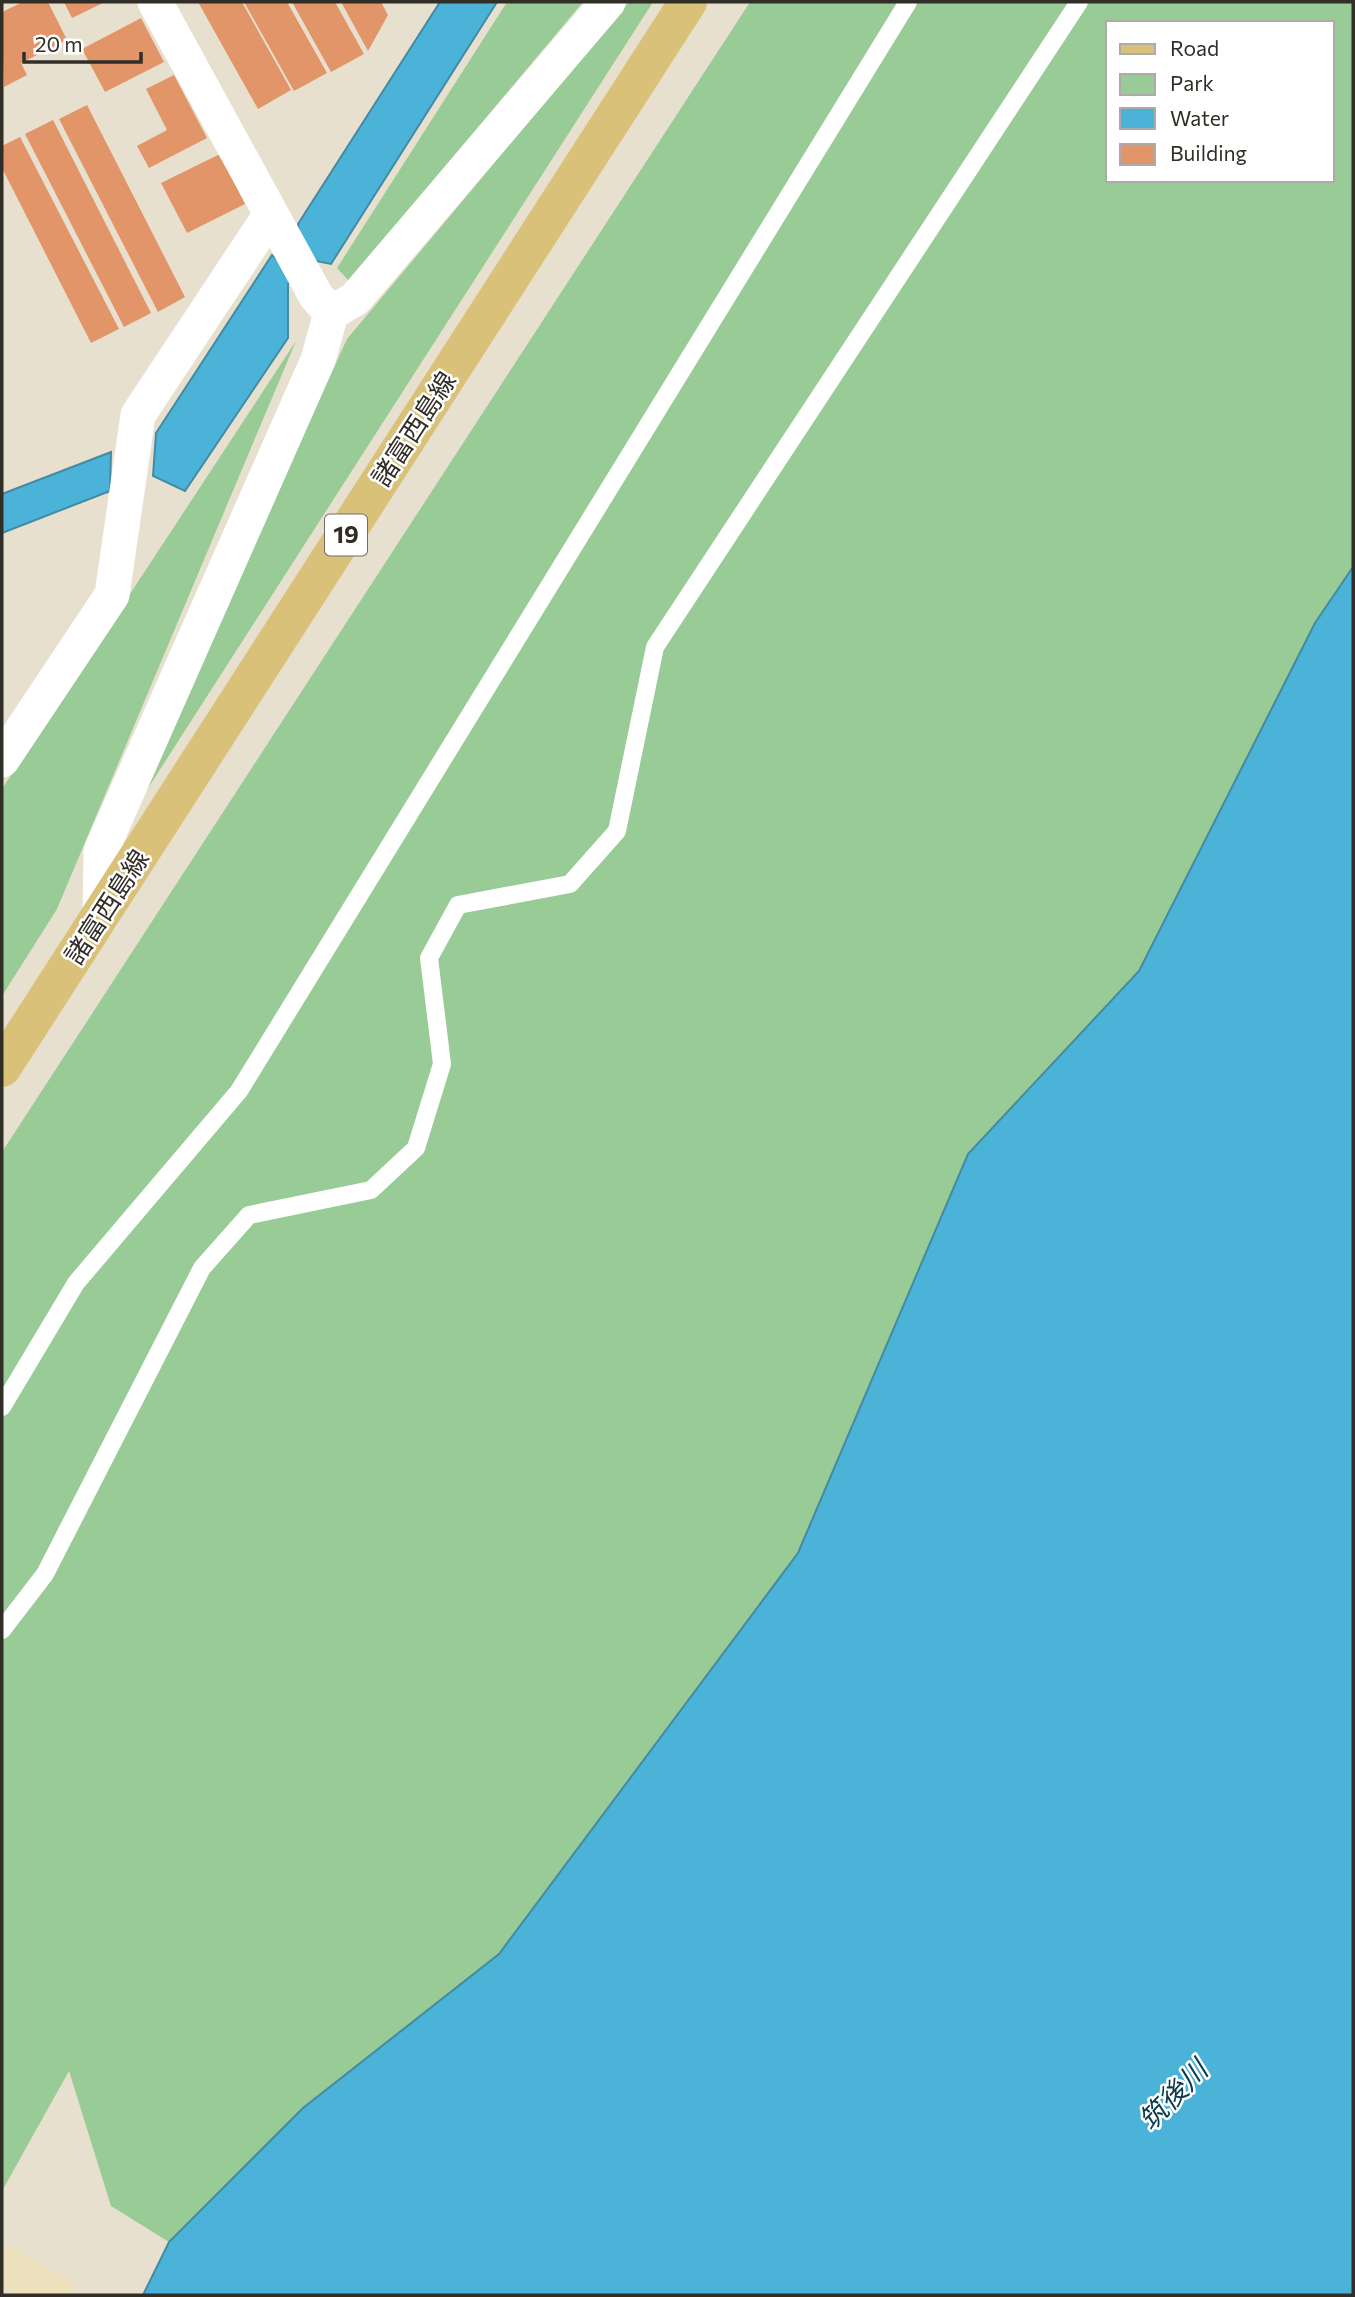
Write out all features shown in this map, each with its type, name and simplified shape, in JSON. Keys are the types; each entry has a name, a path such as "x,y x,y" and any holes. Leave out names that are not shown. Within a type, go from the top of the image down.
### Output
{"main road":[{"name":"諸富西島線","path":"2,1068 688,2"},
{"path":"2,2263 58,2295"}],"street":[{"path":"155,2 307,279 331,313"},
{"path":"100,919 101,851 318,360 331,313 355,299 608,2"},
{"path":"2,760 112,595 138,415 279,228"}],"lane":[{"path":"2,1407 76,1283 239,1091 908,2"},
{"path":"2,1630 46,1574 202,1268 250,1215 371,1190 416,1148 442,1064 429,957 458,905 570,884 617,831 655,647 1079,2"}],"green space":[{"path":"507,2 583,2 349,281 337,268"},
{"path":"629,2 653,2 125,824 347,339"},
{"path":"750,2 1353,2 1353,567 1315,623 1139,971 968,1154 798,1553 499,1954 303,2108 169,2242 111,2206 69,2071 2,2191 2,1152"},
{"path":"296,341 57,909 2,996 2,789"}],"water":[{"path":"440,2 497,2 331,264 311,260 288,284 288,338 185,491 153,476 156,433 272,255 280,262 299,241 298,224"},
{"path":"111,452 110,491 2,533 2,494"},
{"name":"筑後川","path":"1353,567 1353,2295 143,2295 169,2242 303,2108 499,1954 798,1553 968,1154 1139,971 1315,623"}],"building":[{"path":"23,2 48,2 67,40 21,63 27,75 4,87 2,12"},
{"path":"64,2 105,2 72,18"},
{"path":"198,2 242,2 291,90 258,109"},
{"path":"244,2 287,2 327,73 294,91"},
{"path":"292,2 335,2 364,54 331,72"},
{"path":"341,2 381,2 388,15 368,51"},
{"path":"141,18 164,62 105,92 82,49"},
{"path":"174,75 207,138 149,168 137,146 167,130 146,89"},
{"path":"87,105 185,297 158,312 59,119"},
{"path":"53,120 151,313 124,327 25,134"},
{"path":"20,137 119,329 91,343 2,168 2,146"},
{"path":"220,154 245,204 187,233 161,183"}]}
